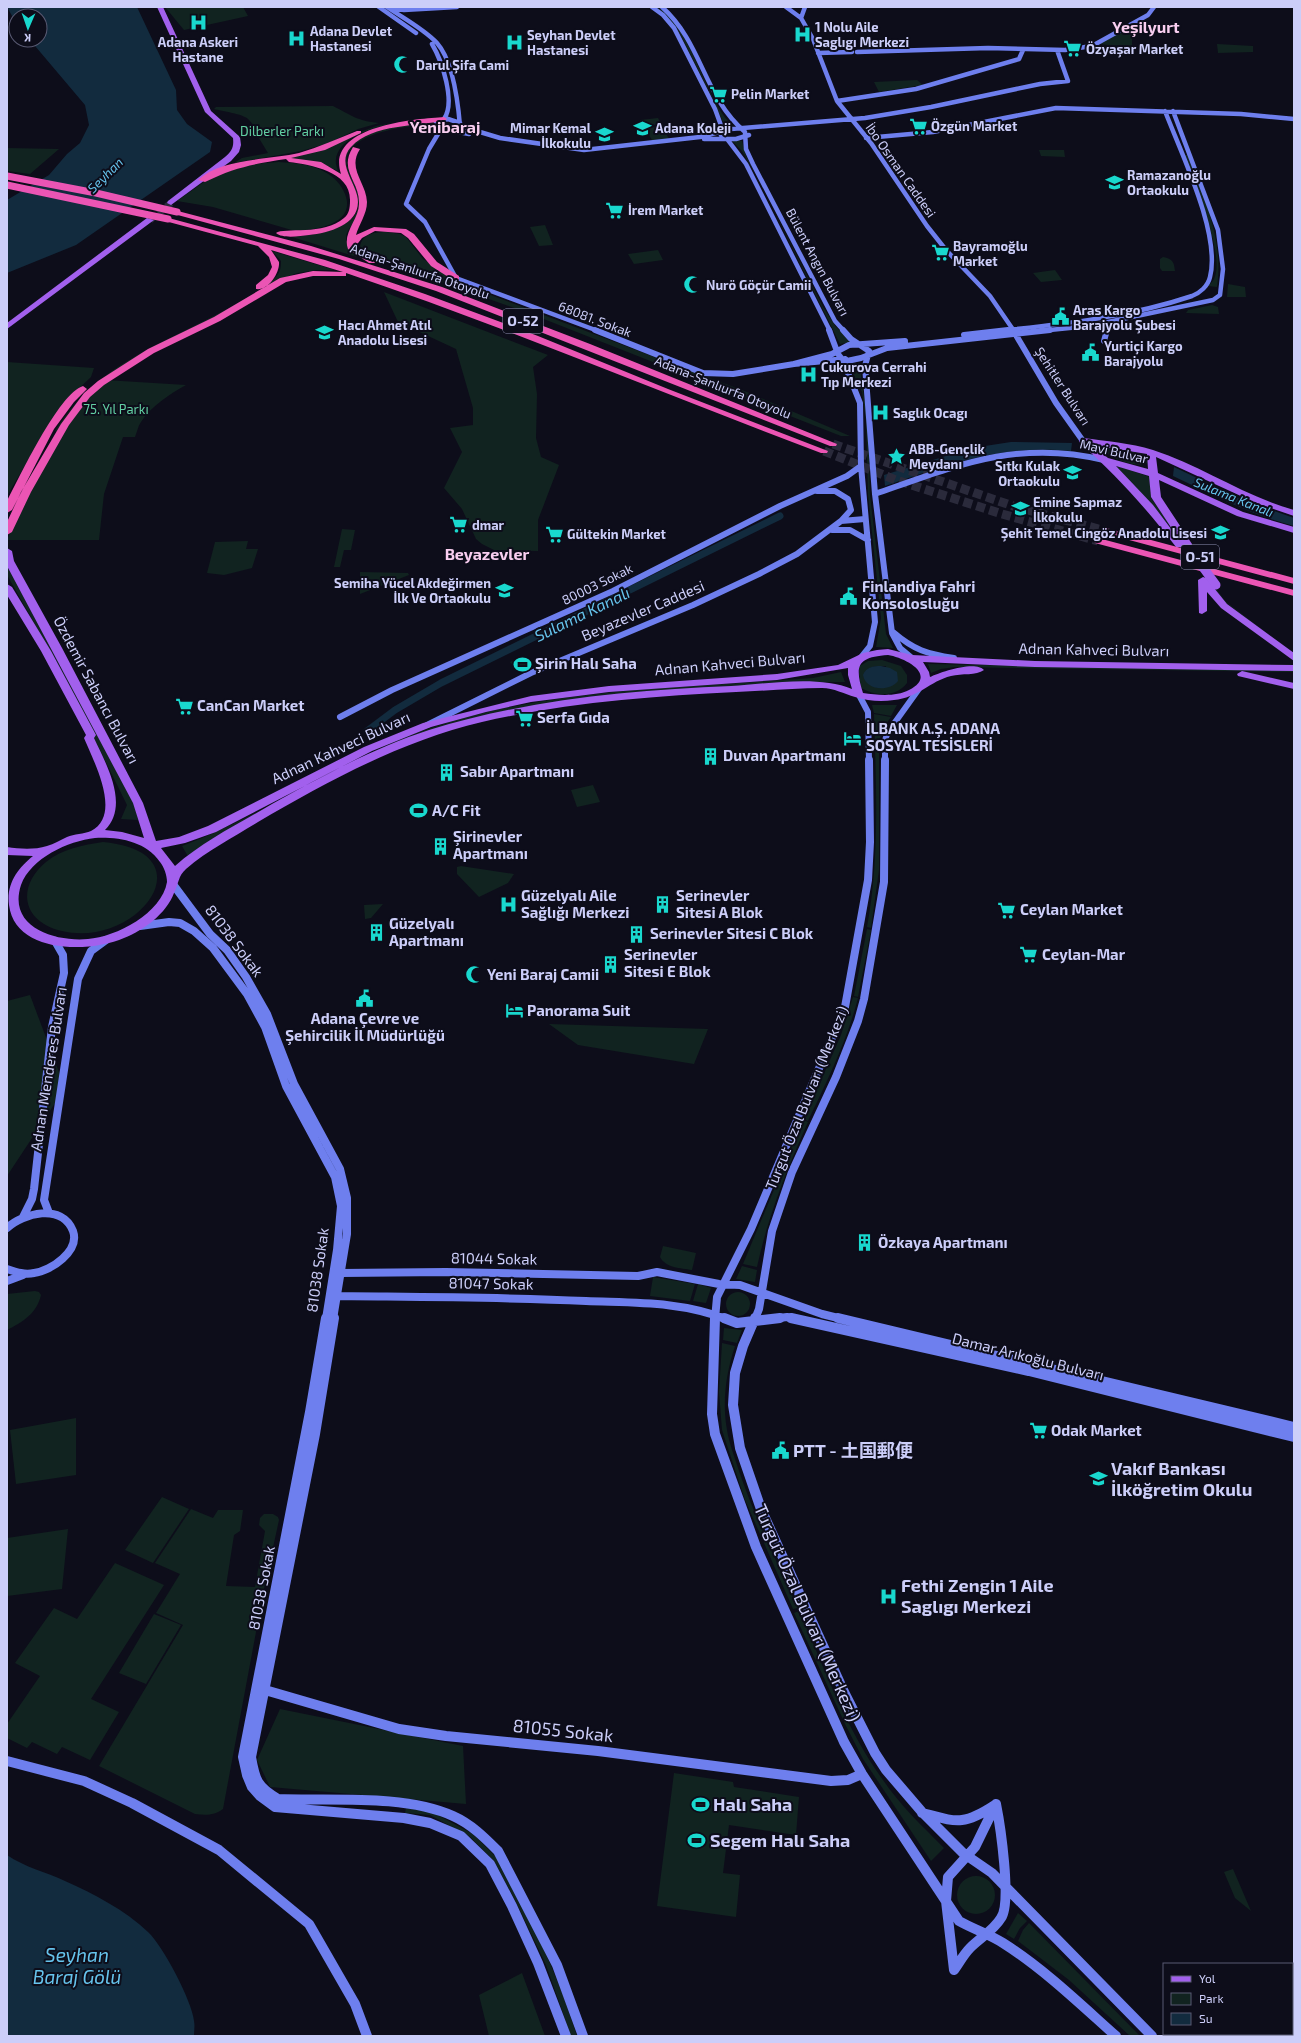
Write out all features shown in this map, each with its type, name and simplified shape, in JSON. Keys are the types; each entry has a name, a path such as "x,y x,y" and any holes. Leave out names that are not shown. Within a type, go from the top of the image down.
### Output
{"highway":[{"path":"202,180 224,169 241,164 322,148 382,124 436,115 442,116 444,119"},
{"path":"206,219 292,235 326,231 349,218 355,201 352,190 345,179 341,163 343,152 358,139 383,128 444,119"},
{"path":"438,289 402,272 374,262 361,255 351,247 350,238 363,205 362,196 351,170 349,160 352,153 365,141 386,132 414,127 440,128"},
{"path":"272,159 318,164 345,179"},
{"name":"Adana-Şanlıurfa Otoyolu","path":"7,176 96,193 206,219 307,247 438,289 555,333 833,444"},
{"name":"Adana-Şanlıurfa Otoyolu","path":"7,185 168,219 322,262 422,296 535,338 665,392 824,451"},
{"path":"351,247 364,232 374,229 403,231 411,236 434,264 456,278"},
{"path":"7,510 62,410 78,393 120,362 144,348 242,298 265,283 272,276 276,269 276,262 273,255 262,248 208,230"},
{"path":"7,532 26,492 75,410 102,383 151,351 217,319 283,280 295,276 320,272 344,274 422,296"},
{"name":"O-51","path":"1106,531 1294,581"},
{"name":"O-51","path":"1098,541 1294,594"}],"main road":[{"path":"153,7 186,74 202,114 230,138 232,145 223,158 169,203 202,180 228,159 235,152 237,145 236,137 208,112 160,7"},
{"path":"379,7 420,36 436,50 450,106 444,119"},
{"path":"387,7 437,43 446,55 460,124"},
{"path":"387,7 404,10 457,7"},
{"name":"Bülent Angın Bulvarı","path":"652,7 663,15 674,28 715,109 723,131 721,135 727,139 746,164 838,350 839,356 845,359 844,363 860,403 861,466 875,622 870,646 858,661"},
{"name":"Bülent Angın Bulvarı","path":"661,7 674,18 683,31 723,109 739,129 745,132 746,149 753,164 835,321 858,345 868,351 868,356"},
{"path":"786,7 801,18 805,7"},
{"path":"818,53 988,48 1057,50 1092,46 1148,15 1154,7"},
{"path":"404,10 401,13 404,18"},
{"name":"İbo Osman Caddesi","path":"801,18 813,39 837,101 854,120 927,226 946,250 987,293 1014,332"},
{"path":"837,101 879,96 916,89 1019,59 1023,50"},
{"path":"761,133 934,110 1047,84 1068,81 1057,50"},
{"path":"866,138 933,132 1056,108 1241,114 1294,119"},
{"path":"794,364 845,359 857,361 887,348 1014,332 1150,307 1199,293 1210,278 1212,250 1202,209 1165,111"},
{"path":"794,364 815,359 844,346 1089,326 1214,300 1218,292 1222,258 1218,230 1173,111"},
{"path":"754,134 736,139 701,139 585,153 554,151 448,130 440,128 436,123 444,119 455,119 470,131 571,150 598,149 693,138 730,129 854,120"},
{"path":"448,130 460,124"},
{"path":"440,128 429,149 406,204 425,222 456,278"},
{"path":"7,321 148,219 7,327"},
{"name":"68081. Sokak","path":"456,278 703,373 738,374 794,364"},
{"path":"1202,290 1210,288"},
{"path":"1202,290 1208,296 1218,292"},
{"path":"1082,320 1089,326"},
{"path":"1104,341 1106,332 1114,322"},
{"name":"Şehitler Bulvarı","path":"1014,332 1056,403 1083,441 1104,460 1150,507 1233,604 1294,651"},
{"path":"868,356 865,366 875,494 891,630 900,648 912,658 920,665 924,672 925,679 921,686 905,695 894,697 859,695 853,675 854,667 858,661 867,655 890,652 912,658"},
{"name":"Mavi Bulvar","path":"1083,441 1119,445 1151,453 1238,492 1277,508 1294,513"},
{"name":"Mavi Bulvar","path":"875,494 980,459 1015,454 1061,453 1104,460 1153,474 1185,487 1240,514 1294,530"},
{"name":"Şehitler Bulvarı","path":"1151,453 1156,497 1203,580 1224,606 1276,643 1294,658"},
{"path":"1170,481 1164,473 1164,469 1171,464 1178,464"},
{"name":"80003 Sokak","path":"340,717 392,690 613,591 847,476 861,466"},
{"path":"1156,497 1162,488 1185,487"},
{"name":"Beyazevler Caddesi","path":"427,725 460,707 531,673 693,605 759,574 797,554 832,530 850,510 848,499 835,491 814,491"},
{"path":"841,521 865,519"},
{"path":"832,530 850,530 868,540"},
{"name":"Özdemir Sabancı Bulvarı","path":"7,551 9,561 57,648 138,802 152,846"},
{"path":"1202,611 1203,580"},
{"name":"Özdemir Sabancı Bulvarı","path":"7,587 46,651 91,735 90,738 105,776 110,800 108,819 93,835"},
{"path":"891,630 914,650 983,662"},
{"path":"1275,668 1283,659 1282,653 1276,643"},
{"name":"Adnan Kahveci Bulvarı","path":"912,658 983,662 1275,668"},
{"name":"Adnan Kahveci Bulvarı","path":"152,846 181,840 212,829 342,761 427,725 486,708 532,699 608,689 777,677 840,668 858,661"},
{"path":"1275,668 1294,668"},
{"name":"Adnan Kahveci Bulvarı","path":"921,686 939,674 960,670 1242,674"},
{"path":"1242,674 1294,675"},
{"path":"1242,674 1294,686"},
{"name":"Adnan Kahveci Bulvarı","path":"172,880 180,868 197,855 316,784 357,764 428,734 471,722 566,703 648,695 827,684 838,686 859,695"},
{"name":"Turgut Özal Bulvarı (Merkezi)","path":"760,1293 768,1249 781,1205 799,1155 836,1077 858,1021 864,999 884,882 885,740 895,719 914,699 921,686"},
{"name":"Turgut Özal Bulvarı (Merkezi)","path":"724,1284 751,1229 844,1007 867,894 870,857 868,712 859,695"},
{"path":"93,835 128,836 152,846 165,858 172,880 166,900 139,926 107,940 76,944 55,941 32,932 18,919 10,889 25,869 41,854 50,849 72,839 93,835"},
{"path":"7,851 24,853 50,849"},
{"name":"81038 Sokak","path":"172,880 210,934 228,950 246,977 267,1014 294,1084 340,1169 347,1198 347,1234 338,1296 304,1494 251,1757 254,1777 262,1790 278,1799 405,1802 433,1808 465,1821 486,1836 498,1851 557,1965 584,2036"},
{"name":"81038 Sokak","path":"139,926 169,922 180,923 194,931 213,948 247,994 265,1028 286,1086 335,1177 341,1206 337,1250 310,1412 243,1757 247,1780 258,1795 275,1807 404,1818 430,1823 461,1836 490,1864 512,1906 538,1963 566,2036"},
{"name":"Adnan Menderes Bulvarı","path":"49,1213 44,1200 78,979 85,958 90,951 100,942 107,940"},
{"path":"23,1217 32,1199 34,1189 52,1027 64,973 63,955 55,941"},
{"path":"7,1228 23,1217 36,1213 49,1213 60,1216 68,1223 72,1232 73,1242 68,1253 60,1262 49,1269 37,1274 25,1275 7,1281"},
{"path":"7,1269 14,1273 25,1275"},
{"name":"81044 Sokak","path":"341,1273 446,1272 638,1276 657,1272 724,1284"},
{"path":"724,1284 745,1286 760,1293 759,1309 753,1321 737,1323 724,1320 715,1315 716,1297 724,1284"},
{"name":"Damar Arıkoğlu Bulvarı","path":"760,1293 822,1314 1294,1427"},
{"name":"81047 Sokak","path":"338,1296 550,1299 667,1304 715,1315"},
{"name":"Turgut Özal Bulvarı (Merkezi)","path":"715,1315 712,1414 715,1434 723,1460 756,1547 844,1742 862,1774 946,1901"},
{"name":"Damar Arıkoğlu Bulvarı","path":"753,1321 787,1317 991,1362 1294,1436"},
{"name":"Turgut Özal Bulvarı (Merkezi)","path":"753,1321 737,1367 732,1405 736,1434 749,1476 776,1542 865,1735 886,1770 922,1812 968,1856"},
{"name":"81055 Sokak","path":"265,1690 399,1729 446,1736 598,1751 831,1781 848,1780 862,1774"},
{"path":"7,1761 84,1781 132,1803 219,1850 309,1924 355,2004 367,2036"},
{"path":"922,1812 962,1822 971,1820 996,1804"},
{"path":"996,1804 1002,1829 1003,1865 1006,1886 1004,1911 1001,1919 969,1949 954,1970 946,1901 948,1877 975,1847 996,1804"},
{"path":"968,1856 987,1868 1006,1886 1152,2036"},
{"path":"946,1901 959,1921 974,1930 1002,1942 1053,1980 1116,2036"}],"green space":[{"name":"Adana Askeri Hastane","path":"165,7 243,7 248,16 184,30"},
{"path":"656,7 668,15 678,28 688,44 714,98 723,114 733,126 725,127 713,99 677,28"},
{"path":"1127,27 1132,27 1132,47 1098,44"},
{"path":"1217,44 1253,46 1253,52 1218,53"},
{"path":"917,80 923,85 879,92 874,82"},
{"name":"Dilberler Parkı","path":"333,106 360,119 379,123 358,129 329,143 301,151 234,163 242,158 268,153 257,135 258,130 248,119 237,114 214,109 216,107"},
{"path":"658,118 669,139 652,140 640,120"},
{"path":"435,121 434,125 397,128 367,137 356,144 349,152 347,163 349,173 359,193 361,204 360,212 346,235 346,241 349,248 357,257 292,237 332,230 342,226 356,213 358,204 345,163 345,157 350,147 359,140 384,129"},
{"path":"399,122 372,129 348,140 340,149 336,159 338,171 320,163 284,158 304,154 376,126"},
{"path":"732,141 742,141 746,156 755,175 742,151"},
{"path":"7,148 59,149 30,174 7,171"},
{"path":"1039,150 1064,150 1065,157 1041,156"},
{"path":"1184,155 1188,155 1211,219 1218,252 1217,287 1208,286 1214,279 1217,268 1216,253 1207,217"},
{"path":"279,162 297,163 314,167 325,172 334,179 343,190 347,204 345,212 340,219 323,227 295,231 213,207 177,201 211,177 252,164"},
{"path":"755,175 758,179 768,200"},
{"path":"768,200 823,307 836,327 852,342 840,344"},
{"path":"545,225 553,245 539,246 530,227"},
{"path":"387,232 400,234 406,237 423,259 467,286 747,392 850,436 841,436 531,314 370,257 364,253 360,246 364,238 370,234"},
{"path":"658,250 663,260 634,264 628,254"},
{"path":"272,251 335,270 317,270 297,273 277,281 237,306 175,336 81,398 68,414 57,432 55,431 69,411 84,394 101,379 121,365 152,347 231,307 271,282 279,273 281,264 281,261"},
{"path":"1163,257 1172,261 1175,271 1162,271 1160,268 1160,259"},
{"path":"1055,270 1062,280 1041,282 1033,273"},
{"path":"1228,284 1245,287 1246,297 1227,297"},
{"path":"384,292 548,355 533,367 537,394 536,438 541,457 559,465 538,520 538,551 494,550 482,544 476,539 462,509 444,488 462,452 450,428 473,425 473,408 456,349 398,322"},
{"path":"1212,305 1218,307 1219,314 1186,313 1188,310"},
{"path":"7,362 94,368 91,377 73,394 51,421 7,496"},
{"path":"848,363 861,363 861,378 868,421 870,495 886,634 893,648 876,647 881,618 868,495 866,421 862,392"},
{"name":"75. Yıl Parkı","path":"105,380 186,385 167,396 145,416 138,427 135,437 123,437 104,494 99,540 7,540 26,492 75,410"},
{"path":"1107,447 1143,454 1146,457 1147,463 1137,465 1124,462 1103,450"},
{"path":"1118,466 1150,477 1151,498 1225,601 1294,654 1224,601 1167,523 1117,467"},
{"path":"342,529 355,530 351,550 344,550 340,567 334,567"},
{"path":"248,541 246,549 258,549 252,568 224,575 207,573 215,542"},
{"path":"7,566 135,805 138,820 121,819 127,805 57,663 7,575"},
{"path":"360,572 408,573 409,575 360,594"},
{"name":"Şirin Halı Saha","path":"523,656 534,666 520,672 510,662"},
{"path":"882,660 901,666 907,675 907,683 897,691 885,694 873,693 861,688 858,667 868,661","holes":["886,666 880,688 868,684 864,673 869,668"]},
{"path":"928,664 1294,670 1294,672 955,667 941,669 931,673"},
{"path":"841,672 845,682 813,682 610,695 504,711 388,748 189,858 182,846 245,818 336,770 399,740 431,728 477,714 525,704 620,691 813,678"},
{"path":"872,705 897,705 891,716 874,713"},
{"path":"874,714 891,717 884,727 879,742 879,870 871,928 867,927 874,874 876,821"},
{"path":"593,785 600,802 577,807 571,790"},
{"path":"103,842 135,849 152,863 157,879 151,897 137,913 116,926 90,933 62,931 38,920 31,912 27,892 30,882 36,872 46,862 59,854 80,846"},
{"path":"461,866 514,874 508,883 479,897 457,874 457,867"},
{"path":"383,904 371,918 365,919 364,905"},
{"path":"867,929 871,930 858,997 854,996"},
{"path":"30,995 65,1088 7,1176 7,1001"},
{"path":"853,997 858,998 848,1030 836,1061 808,1121 804,1119 841,1035"},
{"path":"549,1024 708,1029 694,1064 578,1045"},
{"path":"803,1120 808,1122 779,1193 761,1248 757,1267 743,1264"},
{"path":"663,1246 696,1253 692,1270 674,1267 663,1261 660,1257"},
{"path":"742,1266 757,1270 755,1282 736,1279"},
{"path":"653,1277 695,1284 690,1301 650,1296"},
{"path":"698,1284 711,1288 706,1303 693,1301"},
{"path":"35,1291 39,1292 41,1295 33,1312 24,1320 7,1330 7,1294"},
{"path":"738,1292 747,1295 750,1304 747,1313 738,1316 729,1313 726,1304 729,1295"},
{"path":"724,1328 742,1330 737,1343 723,1340"},
{"path":"722,1343 735,1346 727,1377 725,1398 726,1419 730,1444 751,1504 798,1608 793,1609 745,1500 722,1430 719,1392"},
{"path":"76,1418 76,1475 16,1484 10,1430"},
{"path":"162,1497 189,1509 153,1563 125,1550"},
{"path":"191,1509 213,1518 218,1510 243,1510 240,1531 234,1535 226,1586 255,1587 265,1531 259,1525 260,1518 264,1514 273,1514 278,1517 279,1520 264,1589 223,1809 216,1813 206,1815 195,1814 99,1766 183,1625 156,1613 180,1574 155,1563"},
{"path":"68,1529 62,1589 7,1596 7,1538"},
{"path":"115,1563 164,1585 91,1699 119,1712 90,1760 62,1747 57,1754 32,1742 27,1748 7,1738 7,1724 40,1676 15,1663 54,1608 77,1619"},
{"path":"799,1611 836,1697 870,1760 897,1798 944,1848 931,1861 863,1759 846,1726 794,1613"},
{"path":"154,1614 181,1625 146,1684 119,1673"},
{"path":"280,1709 463,1746 466,1804 270,1787 257,1760"},
{"path":"674,1773 733,1782 734,1787 799,1797 796,1835 729,1825 723,1873 740,1875 736,1917 657,1906"},
{"path":"406,1808 432,1812 473,1834 497,1858 550,1963 577,2036 571,2036 546,1965 515,1900 494,1861 470,1837 430,1815 405,1813"},
{"path":"1233,1869 1251,1911 1235,1898 1224,1872"},
{"path":"972,1876 980,1876 987,1879 992,1884 995,1895 992,1906 987,1911 980,1914 972,1914 965,1911 960,1906 957,1899 957,1891 960,1884 965,1879"},
{"path":"1018,1913 1027,1921 1020,1928 1014,1939 1006,1934"},
{"path":"1029,1923 1140,2036 1130,2036 1069,1980 1018,1941 1023,1930"},
{"path":"522,1973 545,2036 489,2036 479,1995"}],"water":[{"name":"Seyhan","path":"7,7 137,7 176,90 177,110 187,124 212,142 210,152 76,245 7,273 7,200 49,175 67,154 80,143 89,125 85,105 37,48 48,48 48,8 8,9"},
{"path":"1011,442 1072,443 1071,451 1045,450 998,453 954,463 885,486 884,475 972,448"},
{"path":"1174,467 1243,500 1294,518 1294,526 1247,510 1173,476"},
{"path":"881,666 890,668 897,672 898,681 894,685 878,688 868,684 865,680 863,675 866,670"},
{"name":"Seyhan Baraj Gölü","path":"7,1855 21,1863 58,1878 98,1897 139,1924 148,1932 169,1961 183,1988 192,2012 194,2036 7,2036"}],"waterway":[{"name":"Sulama Kanalı","path":"367,731 395,710 441,683 780,516"}],"tunnel":[{"path":"150,220 171,203"},
{"path":"833,444 1013,506 1106,531"},
{"path":"824,451 896,480 1002,514 1098,541"}],"place":[{"name":"Adana Askeri Hastane","path":"198,23"},
{"name":"1 Nolu Aile Saglıgı Merkezi","path":"802,34"},
{"name":"Adana Devlet Hastanesi","path":"297,38"},
{"name":"Seyhan Devlet Hastanesi","path":"514,42"},
{"name":"Özyaşar Market","path":"1073,49"},
{"name":"Darul Şifa Cami","path":"403,65"},
{"name":"Pelin Market","path":"718,94"},
{"name":"Özgün Market","path":"918,126"},
{"name":"Adana Koleji","path":"642,128"},
{"name":"Mimar Kemal İlkokulu","path":"604,135"},
{"name":"Ramazanoğlu Ortaokulu","path":"1114,182"},
{"name":"İrem Market","path":"615,210"},
{"name":"Bayramoğlu Market","path":"940,253"},
{"name":"Nurö Göçür Camii","path":"693,285"},
{"name":"Aras Kargo Barajyolu Şubesi","path":"1060,317"},
{"name":"Hacı Ahmet Atıl Anadolu Lisesi","path":"325,332"},
{"name":"Yurtiçi Kargo Barajyolu","path":"1091,353"},
{"name":"Cukurova Cerrahi Tıp Merkezi","path":"808,374"},
{"name":"Saglık Ocagı","path":"880,413"},
{"name":"ABB-Gençlik Meydanı","path":"896,456"},
{"name":"Sıtkı Kulak Ortaokulu","path":"1073,473"},
{"name":"Emine Sapmaz İlkokulu","path":"1020,509"},
{"name":"dmar","path":"459,525"},
{"name":"Şehit Temel Cingöz Anadolu Lisesi","path":"1220,533"},
{"name":"Gültekin Market","path":"554,534"},
{"name":"Semiha Yücel Akdeğirmen İlk Ve Ortaokulu","path":"504,590"},
{"name":"Finlandiya Fahri Konsolosluğu","path":"849,596"},
{"name":"Şirin Halı Saha","path":"522,664"},
{"name":"CanCan Market","path":"184,706"},
{"name":"Serfa Gıda","path":"524,718"},
{"name":"İLBANK A.Ş. ADANA SOSYAL TESİSLERİ","path":"853,738"},
{"name":"Duvan Apartmanı","path":"710,756"},
{"name":"Sabır Apartmanı","path":"447,772"},
{"name":"A/C Fit","path":"419,811"},
{"name":"Şirinevler Apartmanı","path":"440,846"},
{"name":"Güzelyalı Aile Sağlığı Merkezi","path":"508,905"},
{"name":"Serinevler Sitesi A Blok","path":"663,905"},
{"name":"Ceylan Market","path":"1007,910"},
{"name":"Güzelyalı Apartmanı","path":"376,933"},
{"name":"Serinevler Sitesi C Blok","path":"637,934"},
{"name":"Ceylan-Mar","path":"1029,955"},
{"name":"Serinevler Sitesi E Blok","path":"611,964"},
{"name":"Yeni Baraj Camii","path":"474,975"},
{"name":"Adana Çevre ve Şehircilik İl Müdürlüğü","path":"365,998"},
{"name":"Panorama Suit","path":"514,1011"},
{"name":"Özkaya Apartmanı","path":"865,1243"},
{"name":"Odak Market","path":"1038,1431"},
{"name":"PTT - 土国郵便","path":"780,1451"},
{"name":"Vakıf Bankası İlköğretim Okulu","path":"1098,1479"},
{"name":"Fethi Zengin 1 Aile Saglıgı Merkezi","path":"888,1596"},
{"name":"Halı Saha","path":"700,1805"},
{"name":"Segem Halı Saha","path":"697,1841"}],"district":[{"name":"Yeşilyurt","path":"1146,27"},
{"name":"Yenibaraj","path":"445,127"},
{"name":"Beyazevler","path":"487,554"}]}
